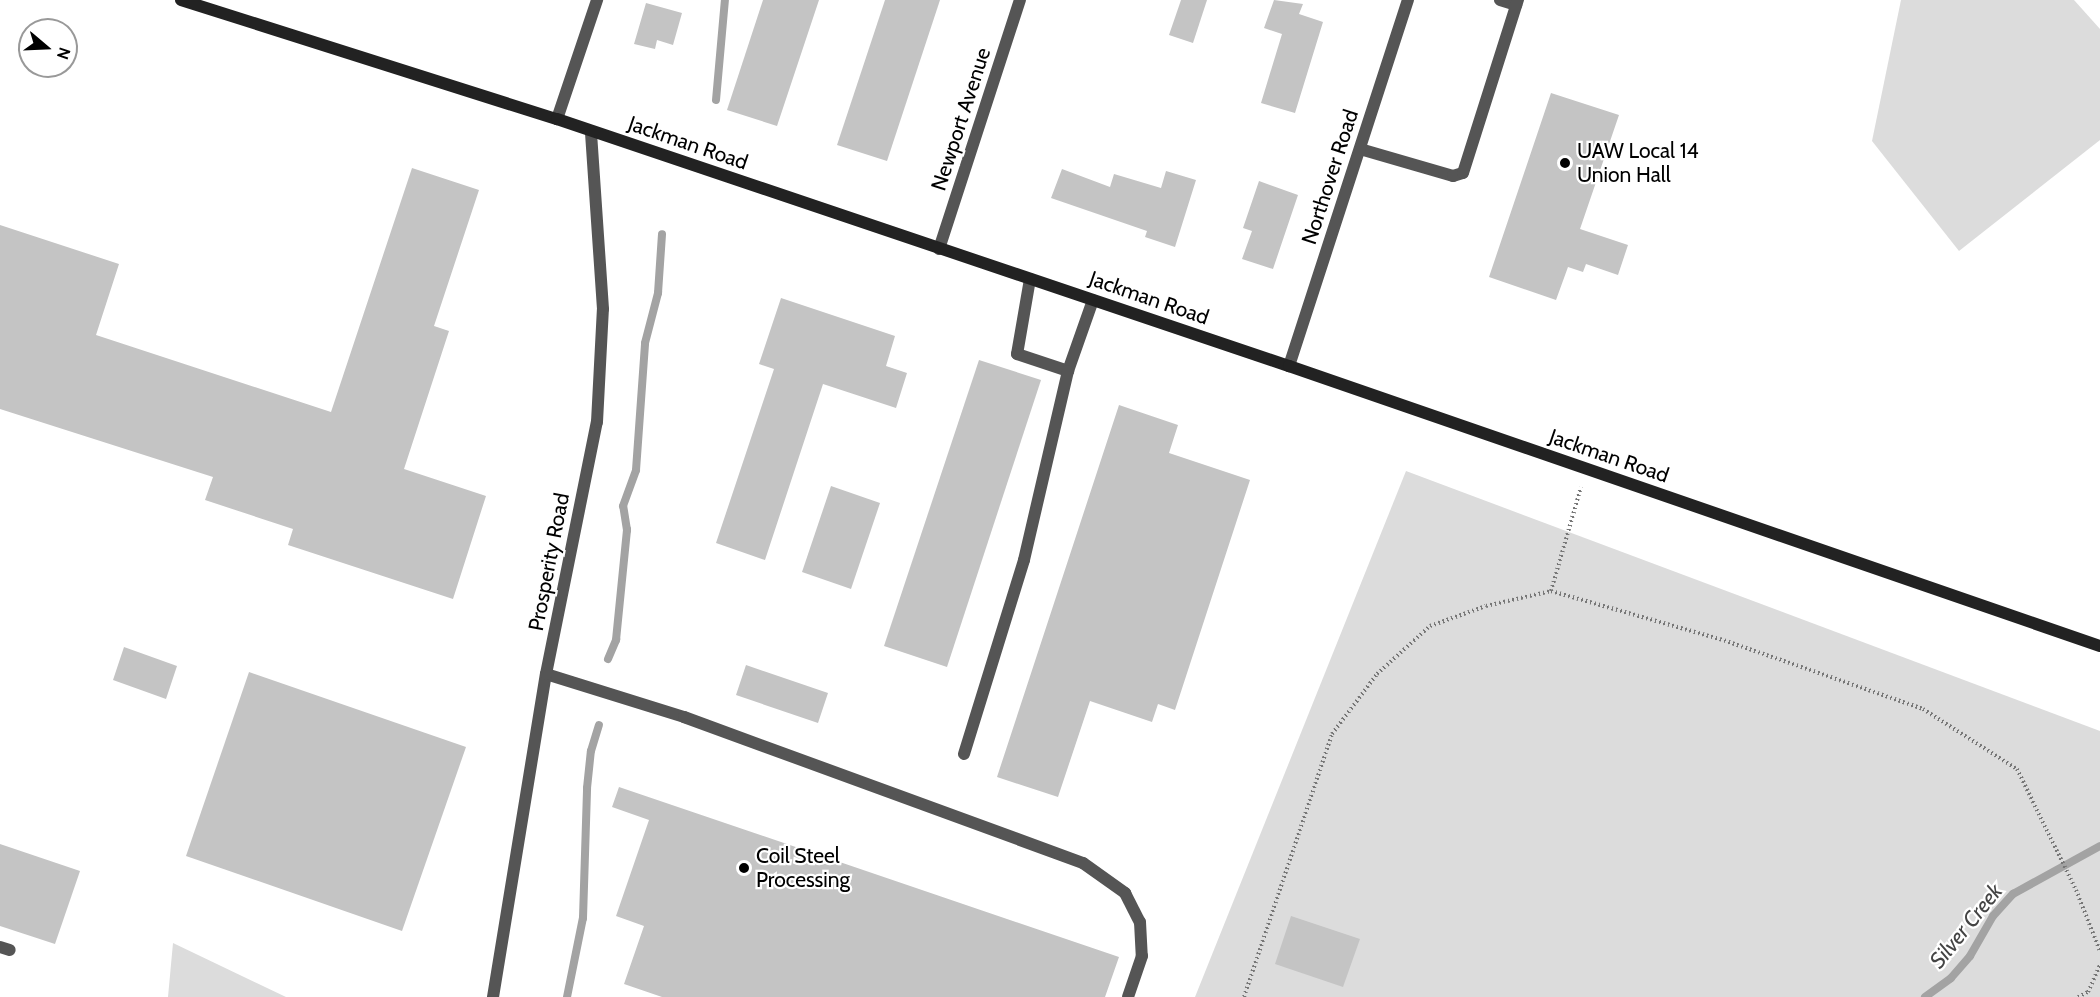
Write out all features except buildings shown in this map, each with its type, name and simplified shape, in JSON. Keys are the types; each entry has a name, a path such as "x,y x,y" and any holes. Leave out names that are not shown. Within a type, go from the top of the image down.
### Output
{"main road":[{"name":"Jackman Road","path":"181,0 557,119 1289,366 2100,646"}],"street":[{"path":"557,119 597,0"},
{"name":"Newport Avenue","path":"939,249 1020,0"},
{"name":"Northover Road","path":"1289,366 1408,0"},
{"path":"1360,149 1454,176 1463,172 1517,3 1500,0"},
{"name":"Prosperity Road","path":"493,997 546,674 597,422 602,365 603,309 591,131"},
{"path":"1030,279 1017,354 1068,371"},
{"path":"964,754 1024,560 1068,371 1093,300"},
{"path":"546,674 684,717 1083,862 1125,893 1140,922 1142,957 1128,997"}],"path":[{"path":"1551,591 1587,469"},
{"path":"1244,997 1332,734 1370,683 1430,626 1486,606 1551,591 1720,639 1923,709 2017,770 2076,890 2100,951"},
{"path":"2078,997 2088,992 2100,965"}],"shaded area":[{"path":"1901,0 2074,0 2100,29 2100,140 1959,251 1872,141"},
{"path":"1406,471 2100,731 2100,997 1195,997"},
{"path":"173,943 286,997 168,997"}],"waterway":[{"path":"716,100 725,0"},
{"path":"608,659 616,640 627,530 623,506 636,470 645,343 658,293 662,234"},
{"path":"567,997 583,918 587,788 591,751 599,725"},
{"name":"Silver Creek","path":"1925,997 1951,978 1970,956 1993,916 2013,894 2100,846"}],"place":[{"name":"UAW Local 14 Union Hall","path":"1565,163"},
{"name":"Coil Steel Processing","path":"744,868"}]}
